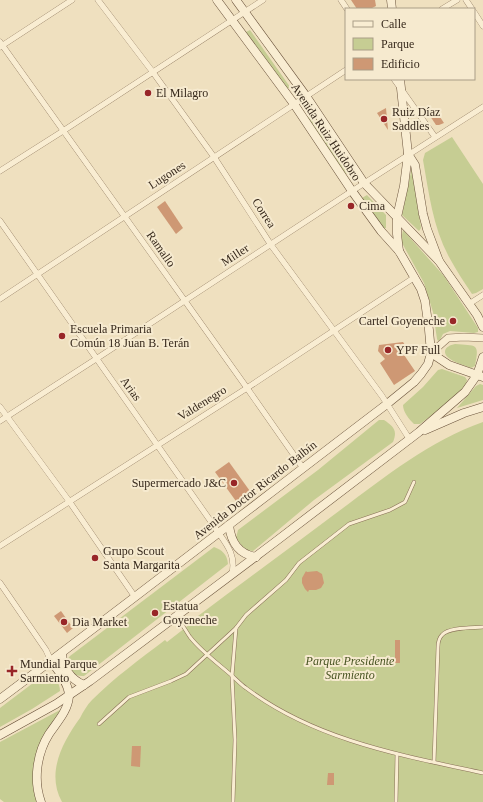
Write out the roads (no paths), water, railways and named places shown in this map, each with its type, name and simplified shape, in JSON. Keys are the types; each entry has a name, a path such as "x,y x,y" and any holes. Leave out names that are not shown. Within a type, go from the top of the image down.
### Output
{"main road":[{"name":"Avenida Ruiz Huidobro","path":"217,0 294,104 352,191 381,231 399,251 415,277"},
{"name":"Avenida Ruiz Huidobro","path":"236,0 306,96 364,183 439,261"},
{"path":"399,251 397,217 404,186 408,154 400,80"},
{"path":"408,154 415,165 426,229 439,261 483,327"},
{"name":"Avenida Doctor Ricardo Balbín","path":"0,699 387,404 422,374 428,364 431,353 425,301 415,277"},
{"path":"431,353 449,365 480,376"},
{"path":"0,735 44,711 84,685 410,440 459,398 480,376 483,357"},
{"path":"419,432 464,413 483,407"},
{"path":"229,525 232,540 241,552 256,557"},
{"path":"62,653 62,660 68,673 84,685"},
{"path":"41,802 38,791 37,777 40,756 46,740 64,712 69,695 62,677 51,661"}],"street":[{"path":"1,45 72,0"},
{"name":"Correa","path":"98,0 152,71 214,157 271,245 387,404 410,440"},
{"path":"0,171 262,0"},
{"path":"444,8 456,0"},
{"path":"475,14 483,26"},
{"name":"Ramallo","path":"1,45 184,302 248,388 303,468"},
{"name":"Lugones","path":"0,299 345,71"},
{"path":"395,80 436,137"},
{"name":"Miller","path":"0,421 408,154 482,110"},
{"name":"Arias","path":"0,221 193,495 233,557 234,565 232,574"},
{"name":"Valdenegro","path":"0,546 248,388 333,330 415,277"},
{"path":"469,304 483,295"},
{"path":"431,353 448,338 483,338"},
{"path":"0,407 69,501 135,597"},
{"path":"0,583 46,650 51,661"}],"lane":[{"path":"99,724 129,697 172,681 186,674 236,628 246,615 286,580 300,563 349,524 390,510 404,502 414,482"},
{"path":"176,617 181,622 190,637 207,655 245,688 314,727 336,736 397,754 483,773"},
{"path":"434,762 439,640 447,631 483,627"},
{"path":"233,802 235,740 232,676 236,628"},
{"path":"396,802 397,754"}],"place":[{"name":"El Milagro","path":"148,93"},
{"name":"Ruiz Díaz Saddles","path":"384,119"},
{"name":"Cima","path":"351,206"},
{"name":"Cartel Goyeneche","path":"453,321"},
{"name":"Escuela Primaria Común 18 Juan B. Terán","path":"62,336"},
{"name":"YPF Full","path":"388,350"},
{"name":"Supermercado J&C","path":"234,483"},
{"name":"Grupo Scout Santa Margarita","path":"95,558"},
{"name":"Estatua Goyeneche","path":"155,613"},
{"name":"Dia Market","path":"64,622"},
{"name":"Mundial Parque Sarmiento","path":"12,671"}],"park label":[{"name":"Parque Presidente Sarmiento","path":"350,668"}]}
